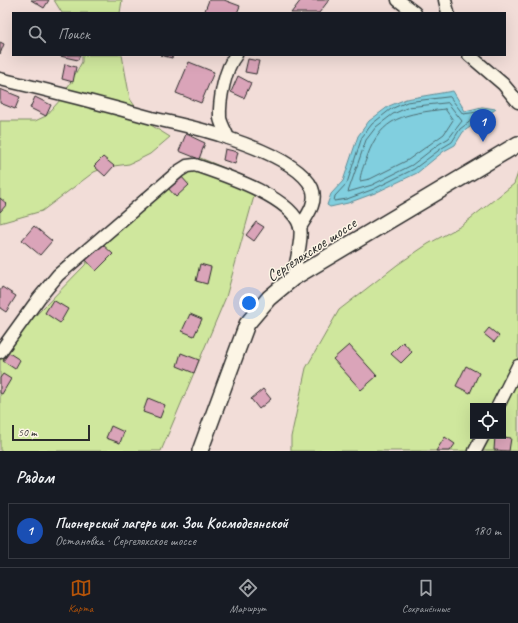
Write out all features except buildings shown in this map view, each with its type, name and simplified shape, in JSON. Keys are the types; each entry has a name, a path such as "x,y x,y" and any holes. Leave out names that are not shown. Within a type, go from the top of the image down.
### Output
{"main road":[{"name":"Сергеляхское шоссе","path":"200,451 247,324 269,298 293,278 518,144"}],"street":[{"path":"398,0 414,12"},
{"path":"445,0 448,12"},
{"path":"228,138 220,118 225,80 230,62 235,56"},
{"path":"470,56 503,84 518,102"},
{"path":"0,78 228,138 277,159 296,170 307,180 313,189 314,199 310,210 300,227"},
{"path":"0,352 39,298 58,275 187,166 195,165 252,185 272,197 296,218 300,227 299,250 293,278"},
{"path":"500,403 518,366"},
{"path":"476,451 482,439"}],"green space":[{"path":"54,0 122,0 120,12 61,12"},
{"path":"82,56 122,56 130,99 146,122 170,137 150,154 140,159 129,164 106,167 94,172 42,211 0,223 0,121 35,121 46,116 61,99 82,62"},
{"path":"198,157 258,182 226,297 161,451 0,451 0,352 85,265 97,243 124,214"},
{"path":"518,173 518,451 291,451 291,437 306,368 339,310 397,265 428,244 461,226 514,184"}],"water":[{"path":"453,91 465,111 482,107 496,109 463,132 455,145 444,151 417,173 375,193 348,203 330,207 327,205 331,194 343,181 358,136 369,121 389,106 406,99"}],"place":[{"name":"Пионерский лагерь им. Зои Космодеянской","path":"483,142"}]}
